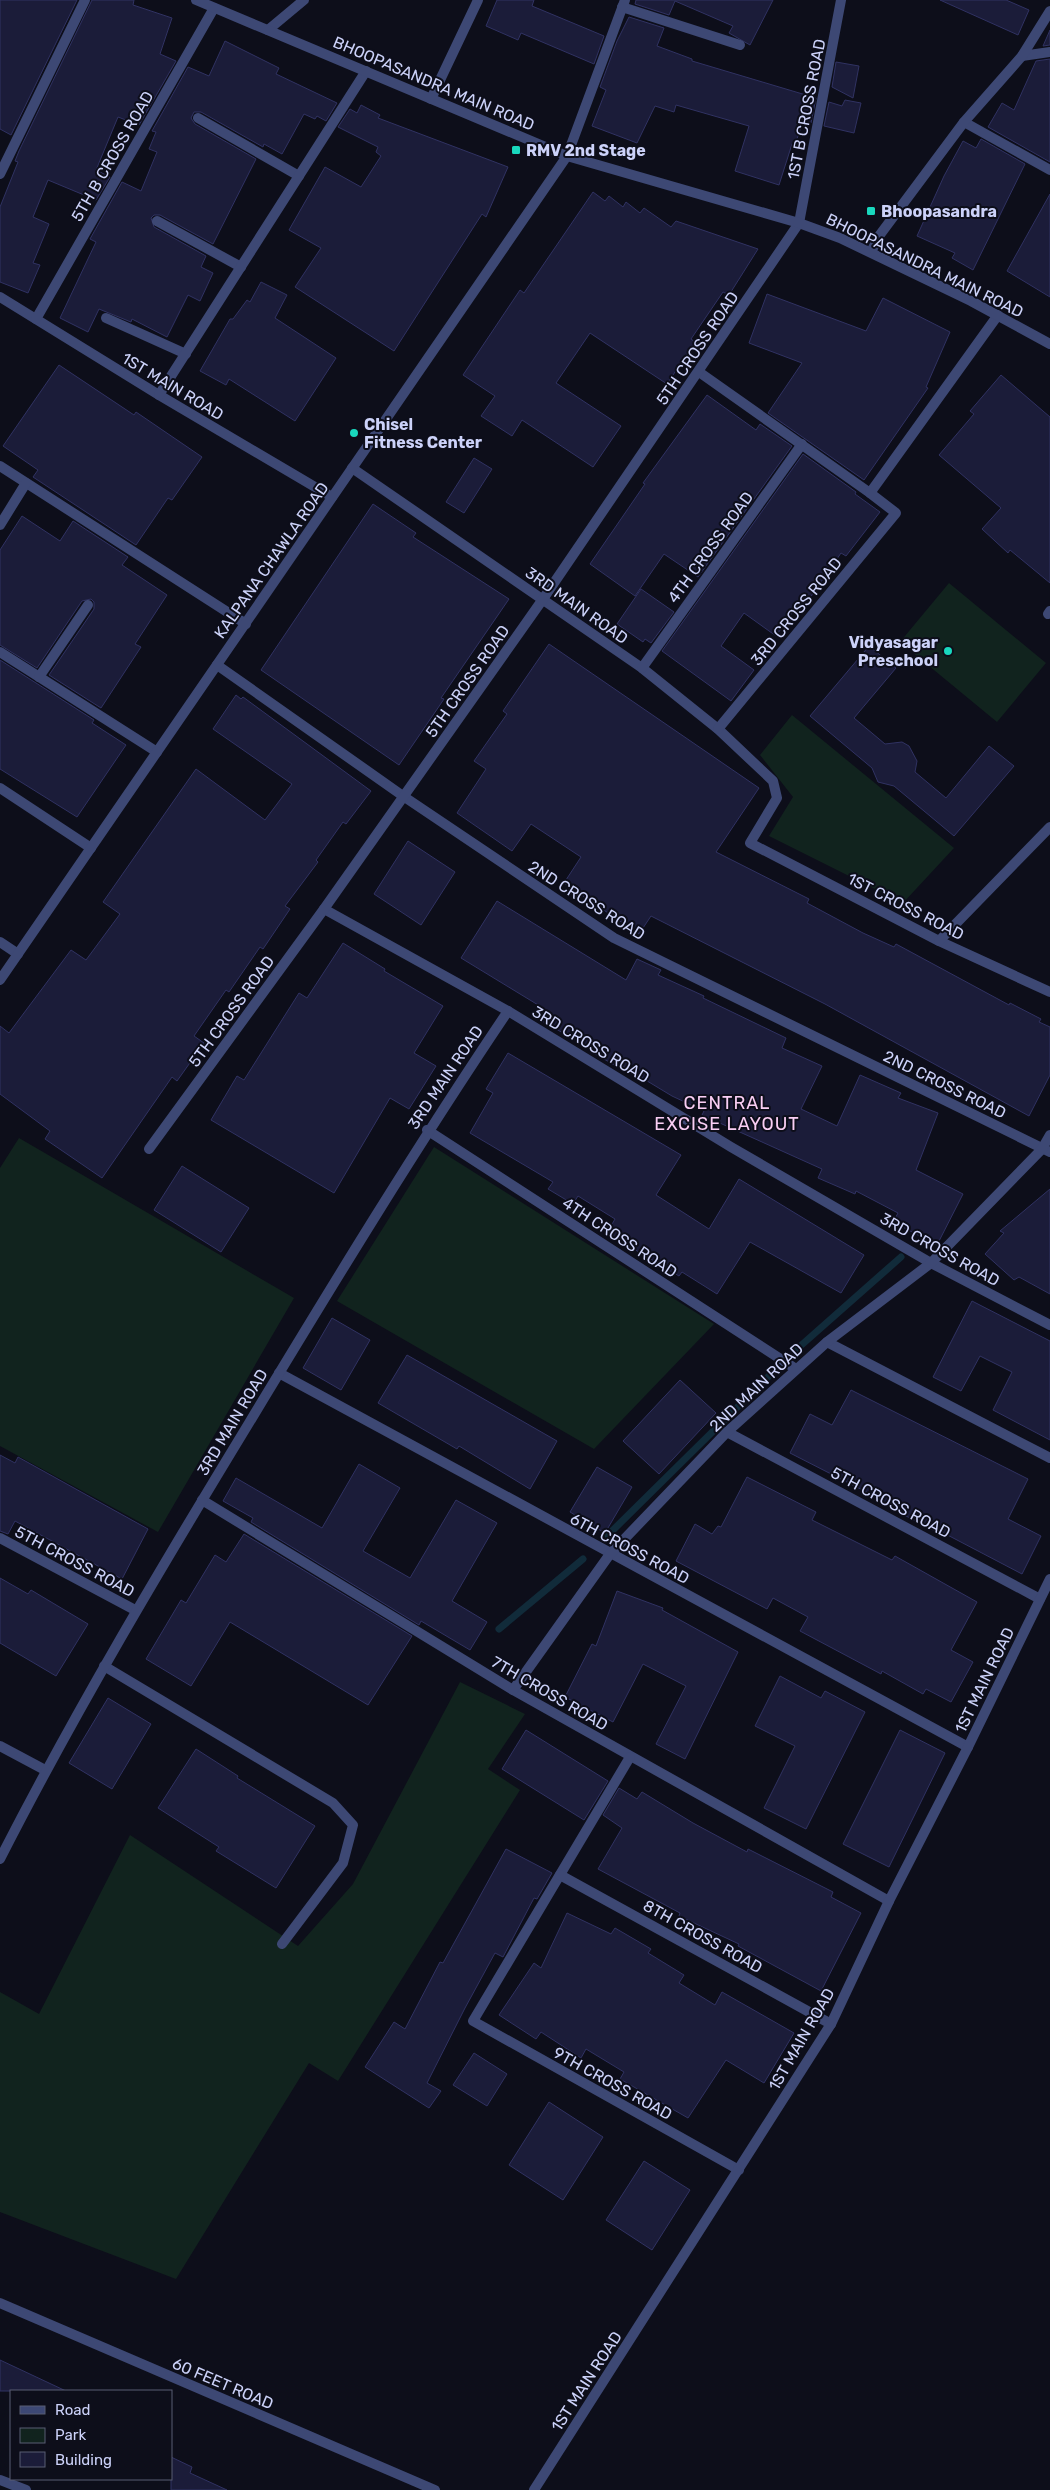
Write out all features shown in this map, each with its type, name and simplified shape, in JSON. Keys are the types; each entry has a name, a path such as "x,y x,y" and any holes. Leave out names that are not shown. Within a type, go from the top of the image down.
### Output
{"street":[{"path":"0,174 85,0"},
{"name":"BHOOPASANDRA MAIN ROAD","path":"196,0 567,156 799,223 840,238 998,315 1050,344"},
{"path":"268,30 304,0"},
{"path":"431,98 478,0"},
{"name":"1ST B CROSS ROAD","path":"799,223 841,0"},
{"path":"623,3 740,45"},
{"name":"KALPANA CHAWLA ROAD","path":"0,980 567,156 623,3"},
{"name":"5TH B CROSS ROAD","path":"36,319 214,8"},
{"path":"871,252 879,236 964,122 1022,56 1050,11"},
{"path":"1022,56 1050,52"},
{"path":"159,396 366,71"},
{"path":"198,118 299,176"},
{"path":"964,122 1050,170"},
{"path":"157,220 241,267"},
{"name":"5TH CROSS ROAD","path":"149,1149 324,909 543,599 700,372 799,223"},
{"name":"1ST MAIN ROAD","path":"0,297 159,396 332,498"},
{"path":"700,372 870,493 998,315"},
{"path":"106,318 186,354"},
{"name":"4TH CROSS ROAD","path":"642,668 802,444"},
{"path":"0,466 246,624"},
{"name":"3RD MAIN ROAD","path":"352,468 642,668 718,729 773,782 777,798 750,843"},
{"path":"0,525 26,483"},
{"name":"3RD CROSS ROAD","path":"718,729 896,513 870,493"},
{"path":"39,677 88,605"},
{"path":"0,652 157,752"},
{"name":"2ND CROSS ROAD","path":"217,665 403,796 614,938 1046,1150"},
{"path":"0,788 91,848"},
{"path":"939,941 1050,827"},
{"name":"1ST CROSS ROAD","path":"750,843 939,941 1050,992"},
{"name":"3RD CROSS ROAD","path":"324,909 508,1011 731,1147 931,1263 1050,1325"},
{"path":"0,942 18,954"},
{"name":"3RD MAIN ROAD","path":"0,1859 45,1770 135,1610 428,1130 508,1011"},
{"name":"4TH CROSS ROAD","path":"428,1130 796,1369"},
{"name":"2ND MAIN ROAD","path":"512,1690 610,1554 727,1432 827,1342 931,1263 1046,1150 1050,1135"},
{"path":"827,1342 1050,1458"},
{"name":"6TH CROSS ROAD","path":"279,1373 968,1747"},
{"name":"5TH CROSS ROAD","path":"727,1432 1040,1599"},
{"name":"7TH CROSS ROAD","path":"202,1500 512,1690 889,1901"},
{"name":"5TH CROSS ROAD","path":"0,1538 135,1610"},
{"name":"1ST MAIN ROAD","path":"534,2490 831,2024 889,1901 968,1747 1050,1579"},
{"path":"104,1666 332,1803 353,1825 343,1863 282,1944"},
{"path":"0,1746 45,1770"},
{"path":"560,1875 630,1757"},
{"name":"9TH CROSS ROAD","path":"560,1875 473,2021 739,2170"},
{"name":"8TH CROSS ROAD","path":"560,1875 831,2024"},
{"name":"60 FEET ROAD","path":"0,2303 435,2490"},
{"path":"0,2480 26,2490"}],"green space":[{"path":"949,583 1046,663 997,722 900,642"},
{"path":"792,715 954,848 903,903 769,836 793,797 760,755"},
{"path":"19,1138 294,1298 158,1532 0,1446 0,1168"},
{"path":"434,1147 714,1324 594,1449 337,1301"},
{"path":"460,1682 525,1714 488,1769 520,1790 338,2081 309,2063 176,2279 0,2212 0,1992 39,2014 130,1835 298,1946 353,1884"}],"building":[{"path":"0,0 77,0 11,135 0,129"},
{"path":"92,0 134,0 133,5 172,18 160,54 176,61 139,125 118,117 96,170 110,177 96,200 48,180 33,217 49,224 33,263 40,265 28,293 0,282 0,207 18,162 15,161 19,151"},
{"path":"497,0 534,0 532,6 604,36 594,64 521,33 518,40 486,26"},
{"path":"636,0 773,0 750,45 729,33 733,26 675,1 669,15 635,4"},
{"path":"940,0 1006,0 1029,10 1018,35"},
{"path":"629,17 664,28 657,46 692,59 692,61 816,98 811,123 803,121 795,145 792,144 779,185 735,171 749,126 676,105 674,112 655,106 637,143 592,126 606,90 600,87 617,41"},
{"path":"1050,30 1050,45 1043,46"},
{"path":"225,41 279,68 276,74 337,103 326,121 317,116 315,119 304,114 282,154 264,144 263,147 201,112 194,112 191,118 195,124 256,159 213,244 160,215 154,215 151,218 154,227 206,256 201,267 213,273 200,301 188,295 167,337 132,319 131,322 99,309 88,332 60,318 96,242 90,239 122,182 141,191 157,152 149,149 156,132 152,131 188,67 209,76"},
{"path":"1050,59 1050,162 988,127 1002,103 1014,110 1036,61"},
{"path":"836,62 859,66 853,98 832,87"},
{"path":"845,100 861,103 854,133 824,126 829,102 842,106"},
{"path":"361,105 380,115 378,118 508,167 486,217 482,214 394,351 295,287 321,248 289,230 325,167 361,187 381,156 376,152 378,147 338,127 350,109 357,113"},
{"path":"981,139 1025,164 973,270 952,258 955,253 917,236 944,176 963,141 976,148"},
{"path":"593,192 605,201 609,196 623,207 626,202 640,213 644,208 671,227 676,221 758,249 729,295 723,292 691,339 695,342 667,384 590,333 556,383 621,426 593,467 522,420 512,436 481,416 495,396 463,375 520,290 524,293"},
{"path":"1050,194 1050,297 1007,271"},
{"path":"261,282 287,295 275,318 336,358 295,421 229,379 226,385 200,371 230,319 233,319 247,300 250,302"},
{"path":"767,294 866,331 883,298 950,332 926,387 928,388 864,480 768,413 802,363 749,343"},
{"path":"59,365 134,415 136,412 202,457 172,500 168,498 136,545 33,477 38,470 3,446"},
{"path":"1001,375 1050,417 1050,583 1010,550 1008,553 982,529 1001,508 939,455 974,414 970,411"},
{"path":"707,395 756,430 760,424 792,446 698,577 664,554 635,596 590,564 645,484 643,483"},
{"path":"803,454 856,492 855,494 880,512 846,556 841,553 801,611 796,607 776,636 744,613 721,646 754,670 731,701 662,651"},
{"path":"474,458 492,469 464,513 446,502"},
{"path":"373,504 416,533 413,537 509,599 441,698 444,699 399,765 261,670"},
{"path":"22,516 60,541 73,521 128,557 122,565 167,595 135,644 141,647 101,708 49,675 94,609 94,602 91,599 82,601 37,668 0,645 0,550"},
{"path":"641,589 674,612 651,643 645,639 643,642 617,624"},
{"path":"549,644 759,788 716,852 809,899 807,903 863,933 894,947 896,944 1009,1005 1010,1003 1041,1019 1039,1022 1050,1027 1050,1075 1029,1116 825,1004 651,916 639,934 564,883 581,857 531,824 512,851 457,813 486,769 474,761 507,714 503,711"},
{"path":"869,646 896,668 854,718 885,744 902,742 909,746 917,761 915,772 946,798 989,746 1014,766 954,836 894,786 878,782 872,768 810,716"},
{"path":"0,660 94,720 92,723 126,745 77,817 0,769"},
{"path":"236,695 241,699 243,697 371,791 346,824 343,822 316,860 318,862 285,906 290,909 263,949 260,947 229,992 226,990 194,1036 204,1043 177,1081 172,1077 102,1178 45,1139 50,1131 0,1094 0,1026 9,1033 71,950 86,960 120,914 103,902 196,769 265,820 292,784 213,729"},
{"path":"408,841 455,872 421,925 374,894"},
{"path":"497,901 626,980 637,959 661,970 658,975 786,1038 782,1048 822,1066 801,1109 837,1126 860,1075 901,1093 898,1098 938,1113 916,1170 963,1194 937,1245 893,1222 898,1213 856,1191 855,1194 818,1178 822,1169 702,1115 704,1111 672,1096 619,1064 618,1067 590,1051 591,1049 542,1021 548,1011 461,958"},
{"path":"343,943 385,969 384,971 443,1006 414,1053 436,1066 409,1109 390,1098 334,1193 211,1120 237,1076 244,1080 299,993 307,998"},
{"path":"508,1053 681,1155 656,1195 709,1229 739,1179 864,1255 841,1293 750,1242 717,1294 682,1272 679,1276 607,1233 615,1219 578,1196 573,1204 548,1189 553,1182 470,1133 493,1093 486,1089"},
{"path":"182,1166 249,1208 221,1252 154,1210"},
{"path":"1050,1189 1050,1294 1019,1277 1014,1280 985,1254 1004,1233 1000,1231"},
{"path":"972,1301 1050,1341 1050,1440 993,1410 1012,1372 980,1356 961,1391 933,1377"},
{"path":"332,1318 370,1340 341,1390 303,1368"},
{"path":"407,1355 557,1441 530,1489 459,1446 457,1449 378,1403"},
{"path":"680,1380 716,1413 659,1474 623,1441"},
{"path":"851,1390 1028,1479 1008,1519 1041,1536 1022,1574 936,1529 935,1531 881,1503 882,1500 790,1453 810,1414 832,1425"},
{"path":"0,1455 15,1463 18,1457 148,1529 122,1579 15,1521 8,1534 0,1531"},
{"path":"359,1464 400,1488 363,1551 410,1578 456,1500 497,1523 452,1601 487,1622 470,1650 421,1621 419,1625 251,1522 253,1518 223,1501 236,1478 322,1528"},
{"path":"597,1467 632,1487 605,1533 570,1512"},
{"path":"747,1477 816,1512 812,1520 892,1560 895,1556 977,1602 951,1650 973,1662 951,1702 926,1689 923,1694 882,1671 881,1674 800,1631 808,1617 773,1598 767,1609 676,1561 695,1524 712,1534 718,1526 721,1527"},
{"path":"244,1534 412,1636 368,1705 230,1622 191,1686 146,1659 181,1600 186,1603 215,1555 226,1562"},
{"path":"0,1578 28,1594 31,1590 88,1624 56,1676 0,1643"},
{"path":"617,1591 663,1608 662,1610 738,1652 685,1759 656,1744 686,1686 643,1664 613,1722 565,1697 592,1644 596,1646"},
{"path":"780,1676 821,1698 825,1691 865,1712 806,1829 764,1808 795,1746 755,1726"},
{"path":"108,1698 151,1724 112,1789 69,1763"},
{"path":"526,1730 608,1781 584,1820 502,1769"},
{"path":"900,1730 945,1753 889,1867 843,1844"},
{"path":"196,1749 238,1776 237,1778 315,1826 276,1888 216,1851 219,1847 158,1808"},
{"path":"619,1788 637,1799 642,1792 693,1823 747,1852 748,1849 833,1892 831,1897 861,1913 821,1991 738,1946 739,1944 679,1916 680,1913 598,1869 622,1828 603,1815"},
{"path":"506,1849 552,1873 537,1899 534,1898 503,1957 495,1953 465,2008 427,2083 441,2091 429,2108 365,2067 394,2022 405,2029 440,1962 443,1963"},
{"path":"567,1913 611,1934 615,1928 651,1949 648,1953 684,1975 679,1983 715,2005 722,1992 794,2033 764,2083 726,2060 688,2118 620,2079 624,2072 586,2049 581,2058 541,2032 536,2039 499,2015 534,1963 541,1968"},
{"path":"474,2053 507,2074 487,2106 453,2085"},
{"path":"549,2102 603,2137 563,2200 509,2165"},
{"path":"644,2161 690,2190 652,2250 606,2220"},
{"path":"0,2360 64,2390 10,2390 0,2391"},
{"path":"172,2457 192,2467 190,2473 227,2490 171,2490"}],"waterway":[{"path":"797,1349 901,1257"},
{"path":"608,1535 775,1370"},
{"path":"499,1629 583,1559"}],"place":[{"name":"RMV 2nd Stage","path":"516,150"},
{"name":"Bhoopasandra","path":"871,211"},
{"name":"Chisel Fitness Center","path":"354,433"},
{"name":"Vidyasagar Preschool","path":"948,651"}],"district":[{"name":"CENTRAL EXCISE LAYOUT","path":"727,1113"}]}
